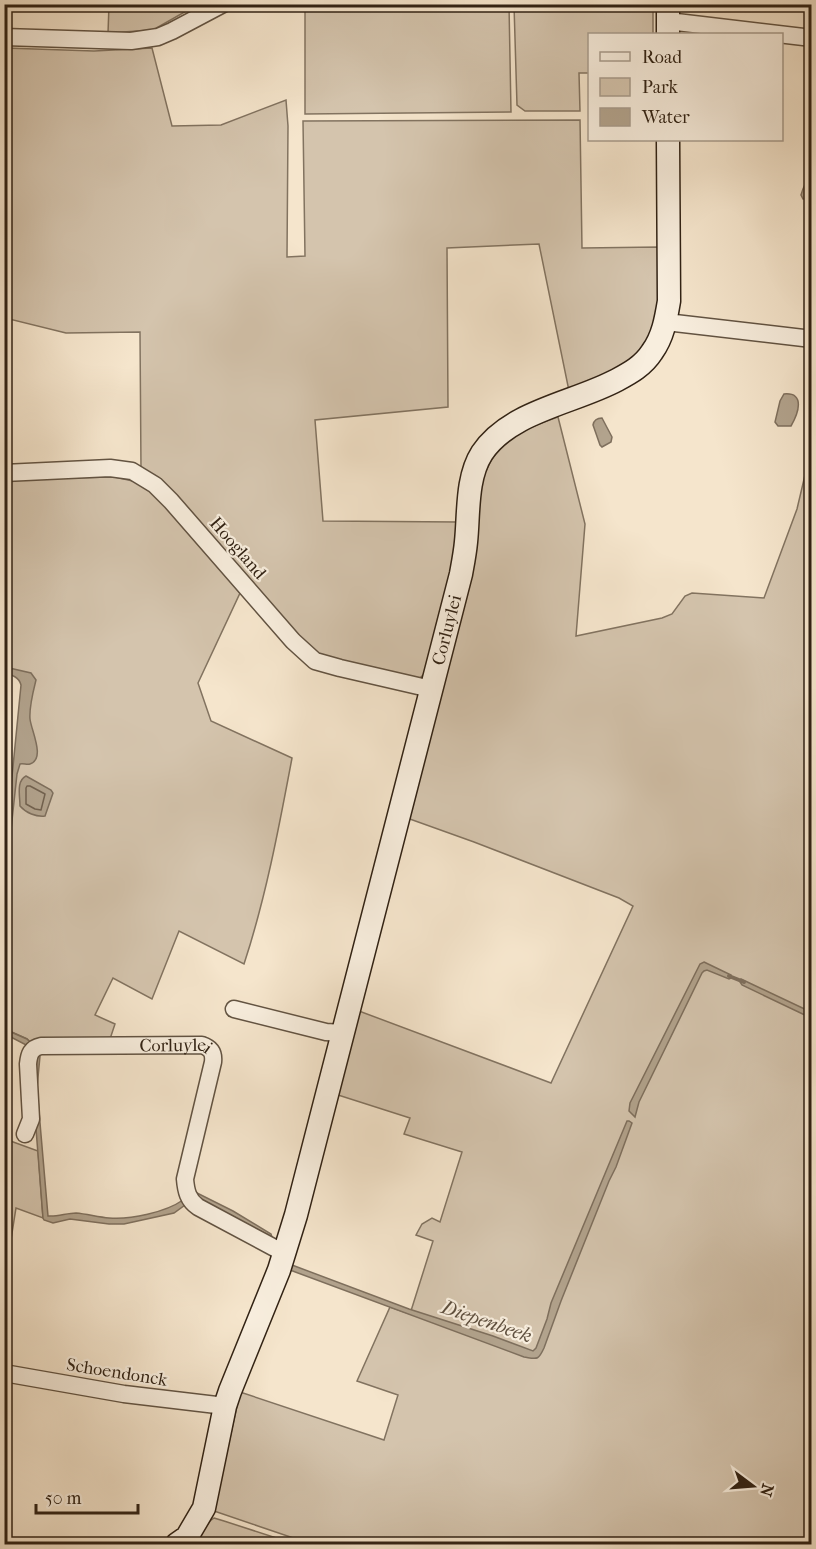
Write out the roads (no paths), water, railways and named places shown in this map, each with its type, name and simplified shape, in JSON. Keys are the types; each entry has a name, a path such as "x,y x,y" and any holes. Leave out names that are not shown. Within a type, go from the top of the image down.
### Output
{"street":[{"path":"4,37 131,41 158,37 196,20 223,4"},
{"path":"668,20 772,33"},
{"path":"783,34 812,38"},
{"name":"Corluylei","path":"177,1545 187,1537 204,1508 225,1406 279,1270 296,1215 461,573 473,476 481,455 494,438 515,422 609,384 632,372 653,351 666,322 669,301 668,141"},
{"path":"666,322 812,339"},
{"name":"Hoogland","path":"4,473 110,468 132,471 155,485 171,501 293,641 315,661 431,689"},
{"path":"234,1009 326,1032 342,1033"},
{"name":"Corluylei","path":"26,1134 31,1119 28,1064 29,1056 36,1047 202,1045 208,1047 214,1056 185,1179 188,1197 198,1208 284,1253"},
{"name":"Schoendonck","path":"4,1373 124,1394 225,1406"}],"water":[{"path":"811,179 811,199 803,199 801,195 803,188"},
{"path":"784,394 791,394 798,400 798,410 791,426 778,426 775,422"},
{"path":"602,418 612,437 611,442 602,447 593,425 596,420"},
{"path":"5,667 31,673 36,680 30,714 37,756 35,761 29,764 20,764 17,774 5,899 5,848 21,685 17,678 5,673"},
{"path":"26,776 53,793 45,816 31,814 20,806 20,785"},
{"path":"704,962 731,975 731,978 707,970 702,973 639,1102 635,1117 629,1111 630,1103 700,964"},
{"path":"741,979 811,1012 811,1018 742,985"},
{"path":"4,1029 27,1039 30,1042 28,1046 5,1034"},
{"path":"39,1052 37,1088 48,1216 76,1213 127,1218 158,1211 183,1200 185,1205 174,1213 124,1224 70,1219 53,1223 44,1220 34,1103 34,1069"},
{"path":"627,1121 632,1123 616,1167 544,1348 537,1358 524,1357 290,1270 292,1265 409,1309 533,1351"},
{"path":"195,1192 233,1211 271,1234 272,1237 198,1198"}],"waterway":[{"name":"Diepenbeek","path":"729,976 744,982"}]}
